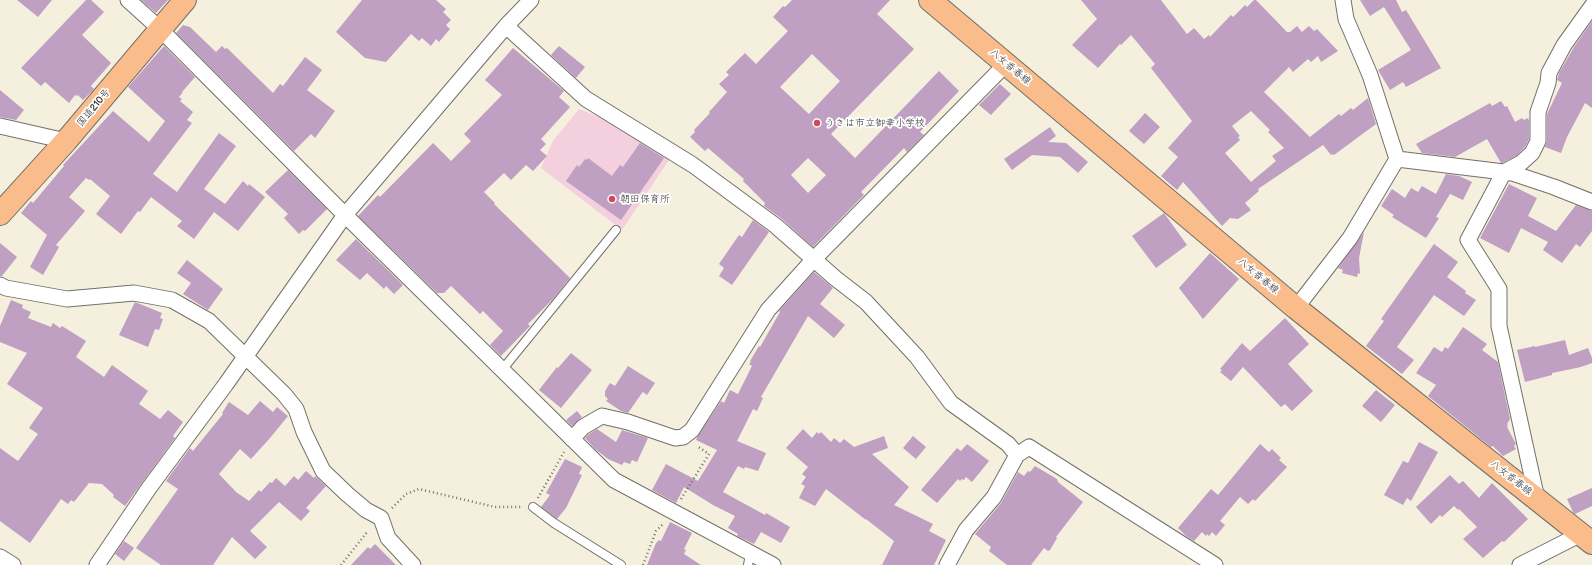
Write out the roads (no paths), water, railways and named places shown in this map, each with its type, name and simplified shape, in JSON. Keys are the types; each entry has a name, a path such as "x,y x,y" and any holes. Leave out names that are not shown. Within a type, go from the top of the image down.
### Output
{"main road":[{"name":"国道210号","path":"0,214 66,141 185,0"},
{"name":"八女香春線","path":"930,0 1296,308 1588,538"}],"street":[{"path":"128,0 160,29 345,215 614,480 674,512 749,559 773,565"},
{"path":"97,565 148,488 226,384 345,215 506,26 531,0"},
{"path":"1296,308 1350,238 1397,159 1370,75 1346,19 1343,0"},
{"path":"1537,499 1499,326 1499,289 1468,240 1504,172 1521,163 1532,153 1538,141 1538,112 1548,83 1549,73 1564,45 1592,6"},
{"path":"506,26 586,99 693,165 776,226 866,302 917,357 951,403 1008,444 1017,455"},
{"path":"572,439 583,427 602,416 628,422 675,438 683,437 692,430 768,310 814,259 1006,64"},
{"path":"0,126 66,141"},
{"path":"1397,159 1512,173 1592,202"},
{"path":"0,286 67,299 134,293 172,300 209,321 284,394 296,409 304,432 323,471 366,510 381,518 388,538 413,565"},
{"path":"947,565 966,530 994,497 1017,455 1029,447 1215,565"},
{"path":"1520,565 1588,538"},
{"path":"0,557 13,565"}],"lane":[{"path":"502,370 616,230"},
{"path":"533,507 554,523 621,565"}],"place":[{"name":"うきは市立御幸小学校","path":"817,123"},
{"name":"朝田保育所","path":"612,199"}]}
